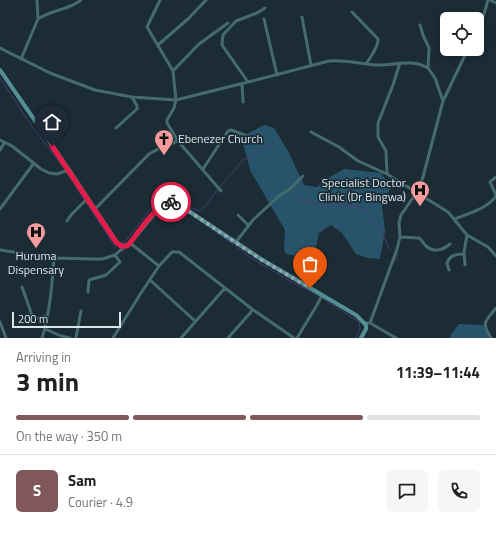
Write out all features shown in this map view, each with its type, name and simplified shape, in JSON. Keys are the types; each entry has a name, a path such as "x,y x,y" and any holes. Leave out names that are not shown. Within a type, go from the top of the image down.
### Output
{"main road":[{"path":"0,70 88,198 116,242 121,246 127,246 159,208 170,202 178,204 260,259 356,315 364,323 366,329 361,338"}],"street":[{"path":"21,59 38,19 37,0"},
{"path":"38,19 54,11 74,5 81,0"},
{"path":"160,0 147,27 173,71 176,100 174,108 167,120 178,141 221,191"},
{"path":"158,45 189,18 206,0"},
{"path":"484,14 489,0 496,3"},
{"path":"248,82 222,45 223,35 236,21 257,13 265,8"},
{"path":"352,12 378,39 379,42 366,64"},
{"path":"302,17 311,65"},
{"path":"264,19 277,75"},
{"path":"173,71 199,44 228,23"},
{"path":"420,25 429,48 428,68"},
{"path":"0,48 50,73 95,90 132,98 176,100 335,60 380,65 413,63 428,68 435,78 444,101"},
{"path":"370,323 381,297 397,249 400,237 399,224 401,215 417,192 423,177 444,101 465,56"},
{"path":"387,174 386,151 378,137 378,123 400,63"},
{"path":"242,84 244,102"},
{"path":"116,128 137,109 137,106 132,98"},
{"path":"203,169 228,131 231,130 250,137"},
{"path":"311,132 339,147 358,161 387,174 442,207 455,218 467,235 488,247 496,255"},
{"path":"0,140 18,150 41,169 53,174 69,170"},
{"path":"95,209 149,154 178,141"},
{"path":"0,150 4,143"},
{"path":"0,209 34,163"},
{"path":"236,242 248,225 262,211 291,188 303,176"},
{"path":"455,218 478,210 488,204 496,196 490,182 496,177"},
{"path":"67,220 88,198"},
{"path":"238,215 248,225"},
{"path":"465,265 464,254 467,235"},
{"path":"400,237 419,238 426,246 432,249 444,249 450,244"},
{"path":"130,243 159,266"},
{"path":"0,250 54,258 102,259 115,255 124,246"},
{"path":"112,338 159,266 172,252 179,252 252,309 294,338"},
{"path":"449,270 447,263 450,258 456,254 464,254"},
{"path":"88,292 89,280 106,275 120,262 115,255"},
{"path":"42,338 51,293 54,258"},
{"path":"150,280 195,321"},
{"path":"22,287 32,318 35,319 47,316"},
{"path":"181,338 225,288"},
{"path":"297,338 322,295"},
{"path":"491,338 485,327 485,323 496,308"},
{"path":"228,338 252,309"},
{"path":"76,338 81,311"},
{"path":"0,322 6,338"},
{"path":"364,323 370,323 396,338"},
{"path":"45,329 70,338"}],"shaded area":[{"path":"264,125 274,128 289,153 304,185 317,187 344,169 381,173 391,187 382,207 385,231 380,259 368,258 356,254 342,233 331,225 319,233 315,252 305,257 286,254 284,249 285,230 251,172 241,137"},
{"path":"459,324 483,325 489,338 450,338 451,334"}],"waterway":[{"path":"0,78 33,128 61,164 116,248"},
{"path":"33,114 38,121"},
{"path":"41,125 58,151"},
{"path":"220,187 242,161 274,142"},
{"path":"158,199 169,197 191,208 201,211 218,189"},
{"path":"293,196 303,198 313,203 359,206 367,212 380,228 390,250"},
{"path":"119,242 124,243 156,202"},
{"path":"166,206 183,210 195,217"},
{"path":"201,221 248,256 319,296"},
{"path":"121,252 128,247"},
{"path":"393,264 398,255 396,254"},
{"path":"322,298 359,322 360,329 356,338"}],"way so far":[{"path":"171,202 178,204 260,259 310,288"}],"place":[{"name":"Ebenezer Church","path":"164,156"},
{"name":"Specialist Doctor Clinic (Dr Bingwa)","path":"420,207"},
{"name":"Huruma Dispensary","path":"36,249"}],"route":[{"path":"52,146 116,242 121,246 127,246 163,204 171,202"}]}
